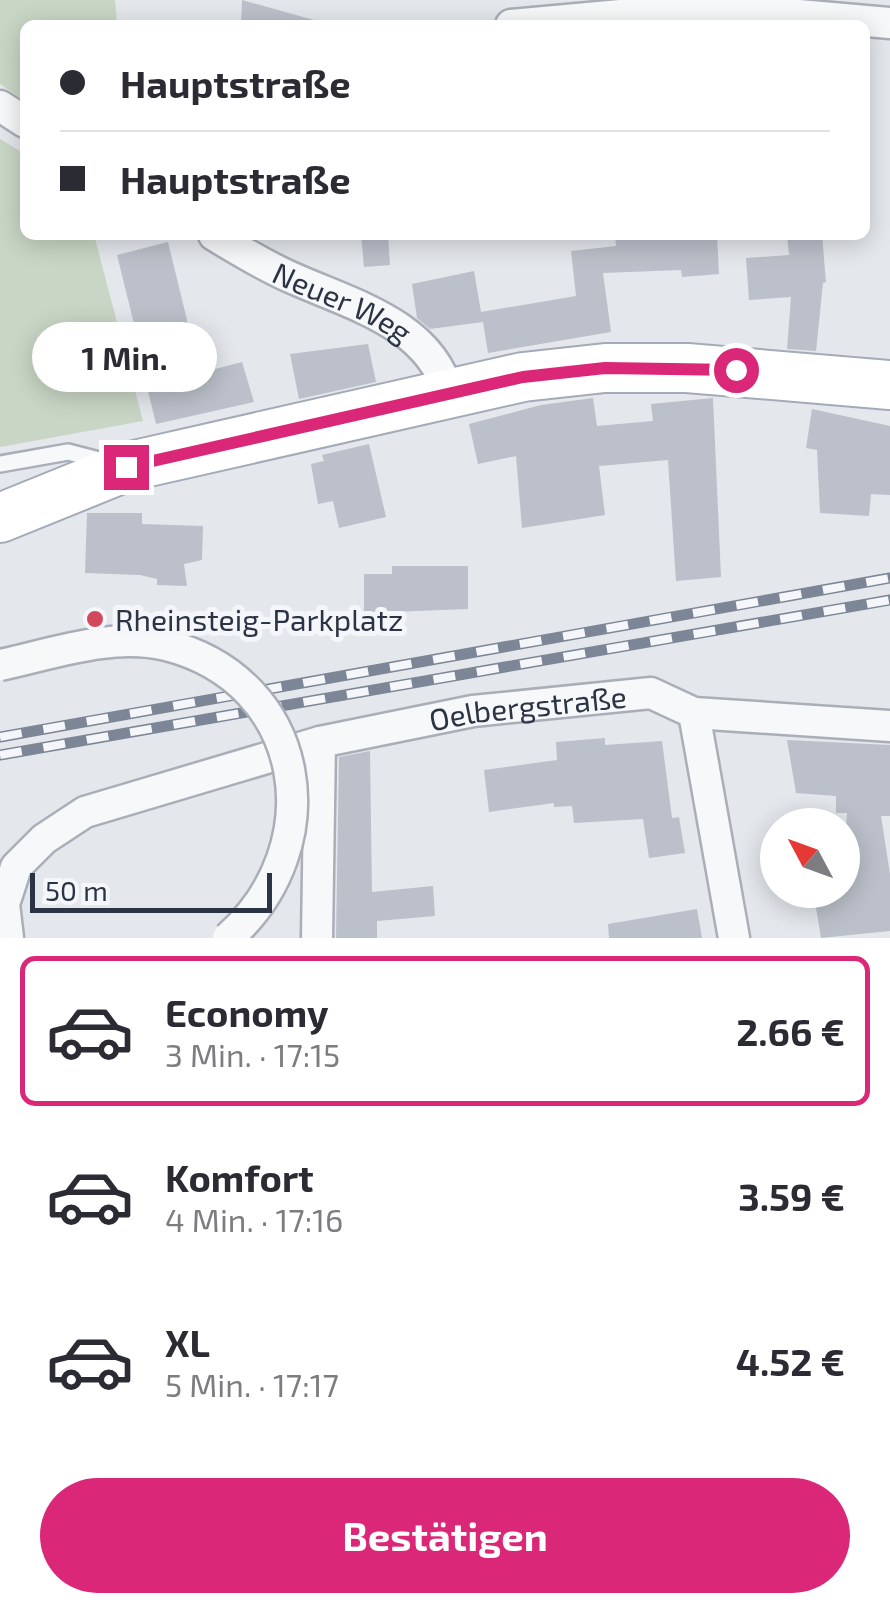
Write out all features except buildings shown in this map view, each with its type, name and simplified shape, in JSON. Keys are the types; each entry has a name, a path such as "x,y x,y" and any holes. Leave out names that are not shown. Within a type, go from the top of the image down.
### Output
{"main road":[{"path":"0,518 126,467 523,377 605,368 736,370 890,384"}],"street":[{"path":"566,20 708,7 856,20"},
{"name":"Neuer Weg","path":"223,240 292,279 386,320 426,350 442,370 448,392"},
{"path":"0,664 109,642 162,644 211,662 252,695 280,739 289,766 293,820 289,847 266,898 228,938"},
{"name":"Oelbergstraße","path":"8,938 4,904 16,868 44,839 85,812 320,742 473,711 651,693 694,712 890,726"},
{"path":"694,712 734,938"},
{"path":"316,938 320,742"}],"lane":[{"path":"0,464 68,452 126,467"}],"green space":[{"path":"0,0 115,0 117,20 20,20 20,98 0,84"},
{"path":"0,139 20,151 20,240 95,240 143,421 0,447"}],"railway":[{"path":"0,737 890,578"},
{"path":"0,755 890,600"}],"place":[{"name":"Rheinsteig-Parkplatz","path":"95,619"}],"route":[{"path":"126,467 523,377 605,368 736,370"}]}
